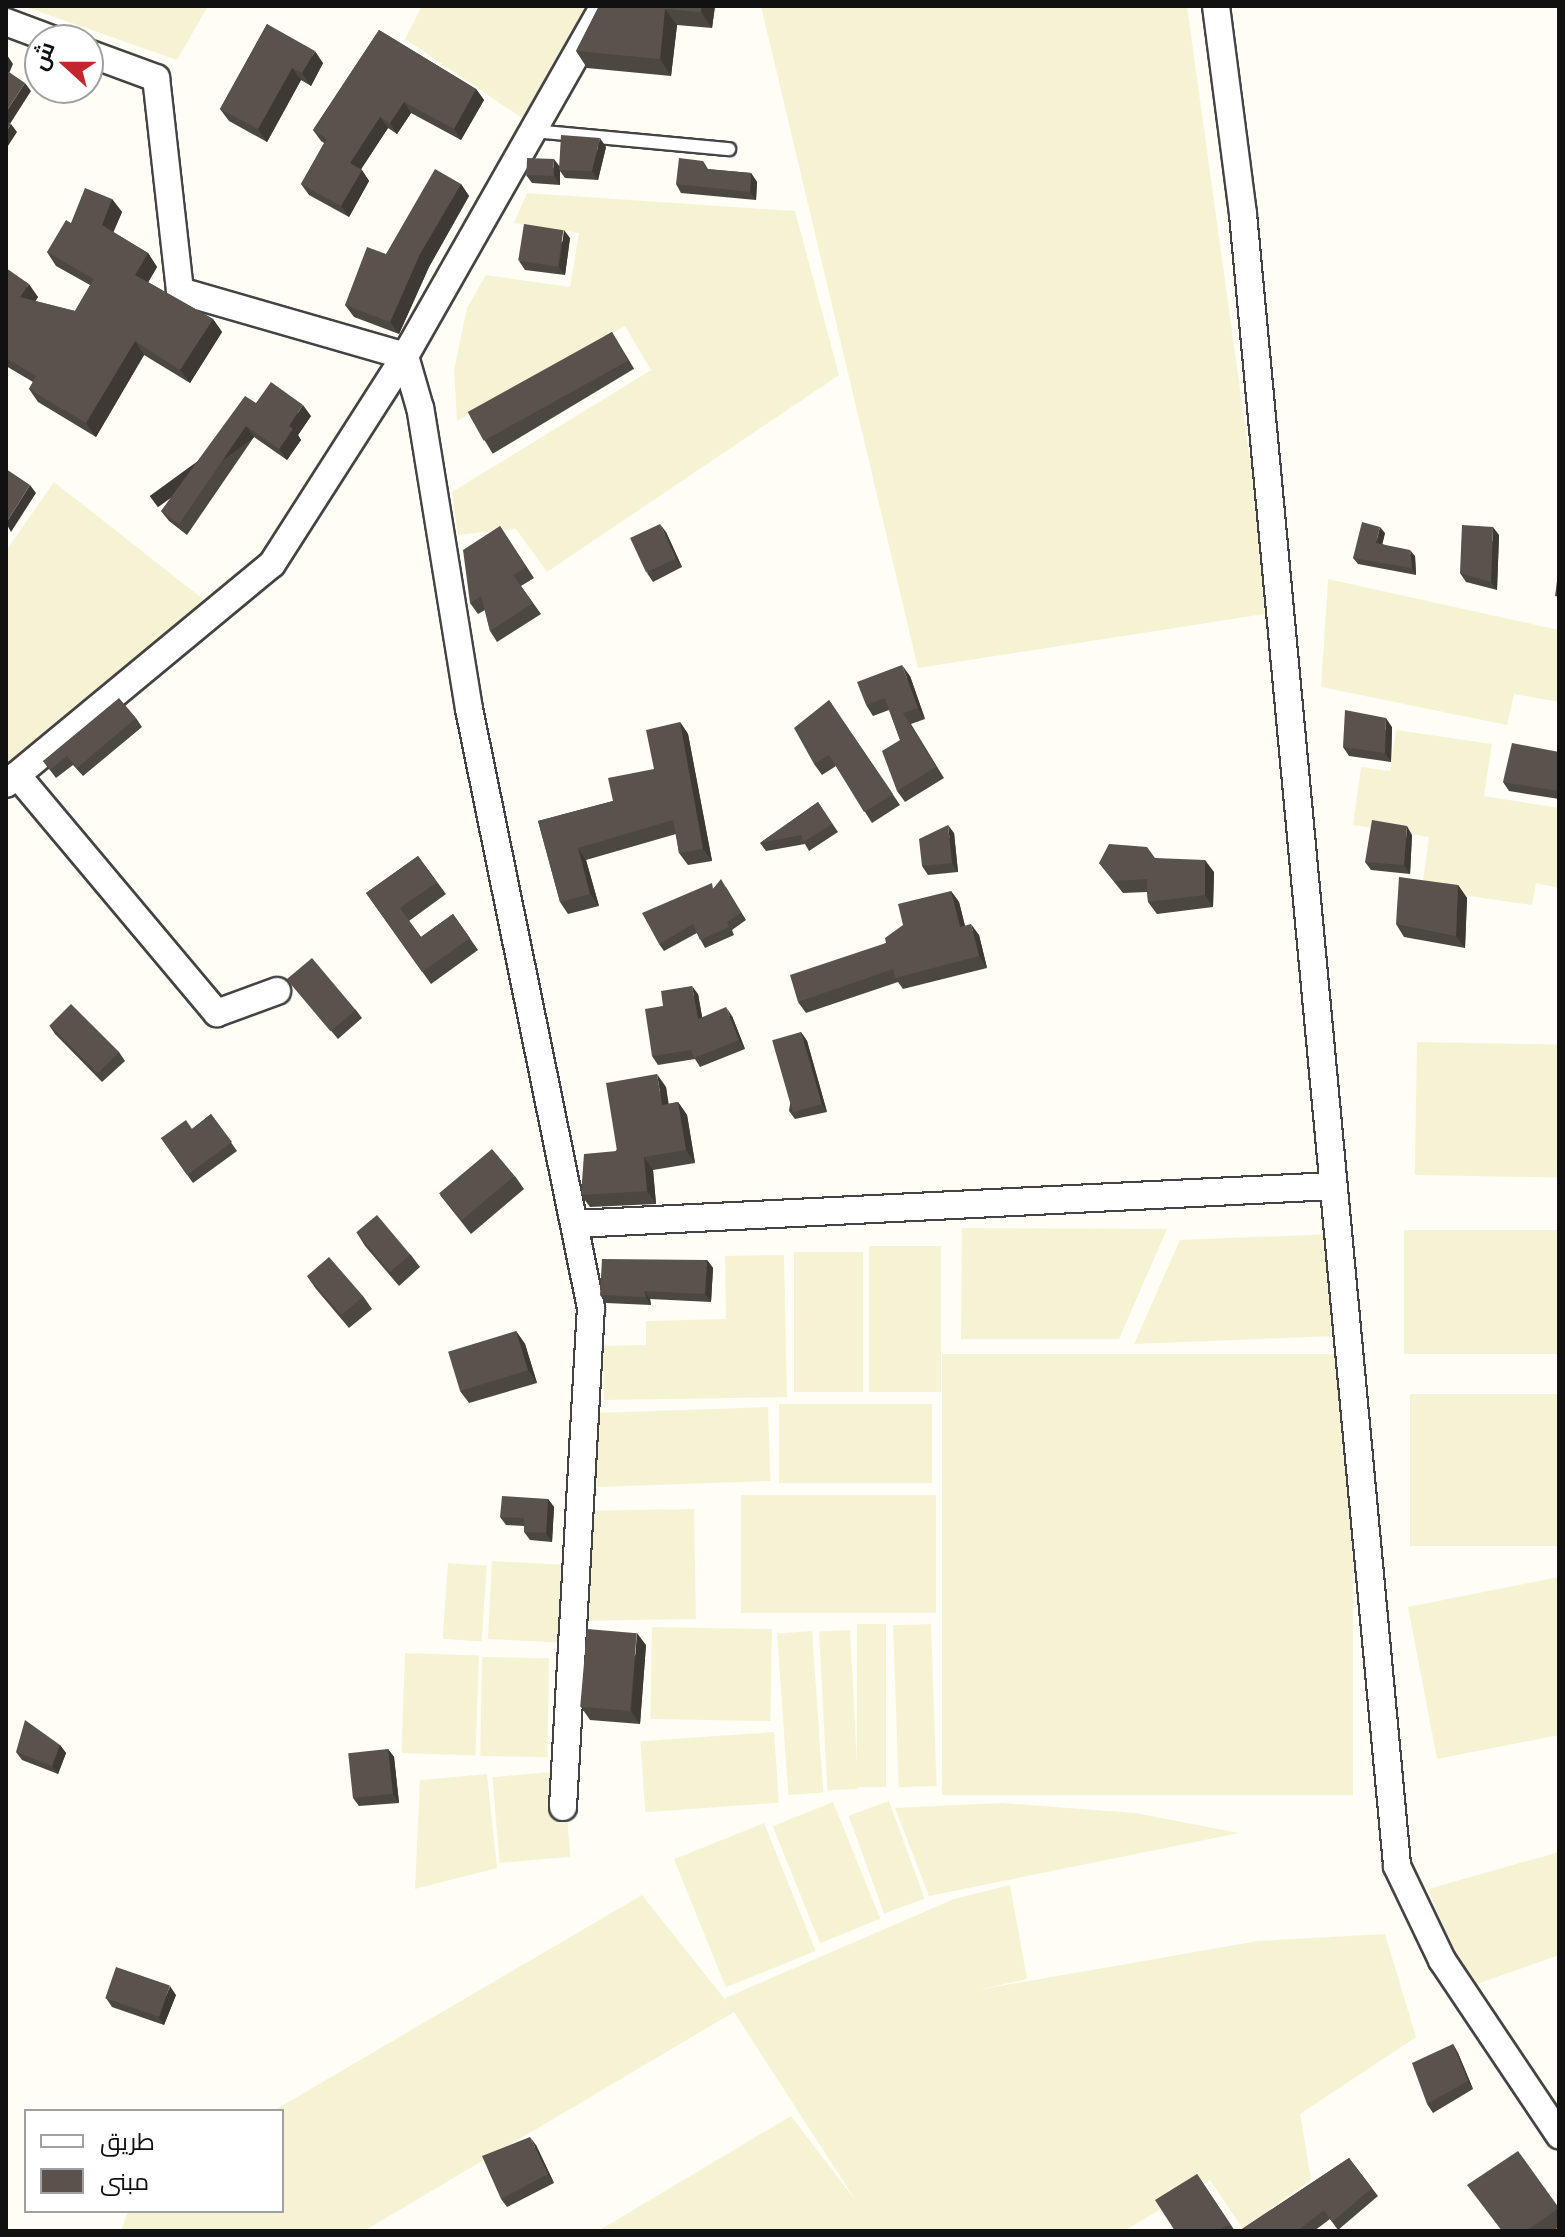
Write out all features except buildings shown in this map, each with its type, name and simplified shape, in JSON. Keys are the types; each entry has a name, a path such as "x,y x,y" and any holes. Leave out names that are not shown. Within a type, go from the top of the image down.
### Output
{"street":[{"path":"277,991 217,1013 12,779 272,564 405,356 604,6"},
{"path":"1216,6 1243,214 1397,1866 1442,1960 1559,2135"},
{"path":"104,59 156,78 180,291 405,356"},
{"path":"405,356 420,408 469,709 591,1308 563,1807"},
{"path":"575,1224 1333,1186"}],"lane":[{"path":"534,131 729,149"}],"shaded area":[{"path":"23,6 208,6 177,60 104,34 104,24 74,24"},
{"path":"422,6 587,6 525,120 405,39"},
{"path":"761,6 1187,6 1271,613 918,668"},
{"path":"527,193 795,211 839,375 547,572 516,529 458,535 452,492 651,370 625,326 457,421 454,370 467,308 486,275 570,287 579,233 514,223"},
{"path":"54,482 208,603 6,769 6,551"},
{"path":"1328,579 1559,630 1559,702 1514,694 1507,725 1321,687"},
{"path":"1396,730 1492,744 1484,796 1559,808 1559,888 1536,883 1532,905 1422,889 1429,837 1353,825 1361,767 1390,771"},
{"path":"1417,1042 1559,1044 1557,1177 1415,1175"},
{"path":"962,1228 1167,1229 1119,1339 961,1339"},
{"path":"1404,1230 1559,1230 1559,1354 1404,1354"},
{"path":"1332,1234 1335,1336 1134,1344 1180,1240"},
{"path":"869,1246 941,1246 941,1392 869,1392"},
{"path":"794,1252 863,1252 863,1392 794,1392"},
{"path":"784,1255 787,1397 604,1400 603,1346 646,1345 646,1321 726,1319 725,1256"},
{"path":"942,1354 1353,1354 1353,1795 942,1795"},
{"path":"1410,1394 1559,1394 1559,1546 1410,1546"},
{"path":"779,1404 932,1404 932,1483 779,1483"},
{"path":"768,1407 771,1481 597,1487 594,1413"},
{"path":"741,1495 936,1495 936,1613 741,1613"},
{"path":"694,1509 696,1619 589,1621 587,1511"},
{"path":"492,1561 572,1565 568,1643 488,1639"},
{"path":"448,1563 487,1566 482,1642 443,1639"},
{"path":"1559,1577 1559,1735 1437,1759 1408,1607"},
{"path":"857,1624 886,1624 886,1787 857,1787"},
{"path":"931,1624 937,1786 899,1787 893,1625"},
{"path":"652,1627 772,1629 770,1721 650,1719"},
{"path":"850,1630 858,1789 827,1790 819,1632"},
{"path":"812,1631 823,1793 788,1795 777,1633"},
{"path":"405,1653 479,1656 475,1756 402,1753"},
{"path":"482,1657 549,1658 547,1757 480,1756"},
{"path":"774,1732 779,1803 645,1812 640,1741"},
{"path":"563,1771 570,1857 500,1863 492,1777"},
{"path":"487,1774 497,1868 415,1889 420,1780"},
{"path":"889,1801 925,1899 884,1913 849,1816"},
{"path":"833,1802 880,1919 820,1943 773,1826"},
{"path":"1002,1803 1135,1813 1239,1833 929,1896 895,1808"},
{"path":"764,1823 816,1951 726,1987 674,1859"},
{"path":"1559,1852 1559,1955 1477,1984 1454,1953 1428,1889"},
{"path":"1010,1885 1027,1979 977,1990 1258,1941 1385,1934 1416,2037 1300,2114 1311,2180 1243,2229 1210,2180 1124,2231 598,2231 791,2116 856,2201 734,2012 364,2231 121,2231 127,2213 284,2213 284,2109 276,2109 642,1895 727,2002 725,1998 954,1899"}]}
